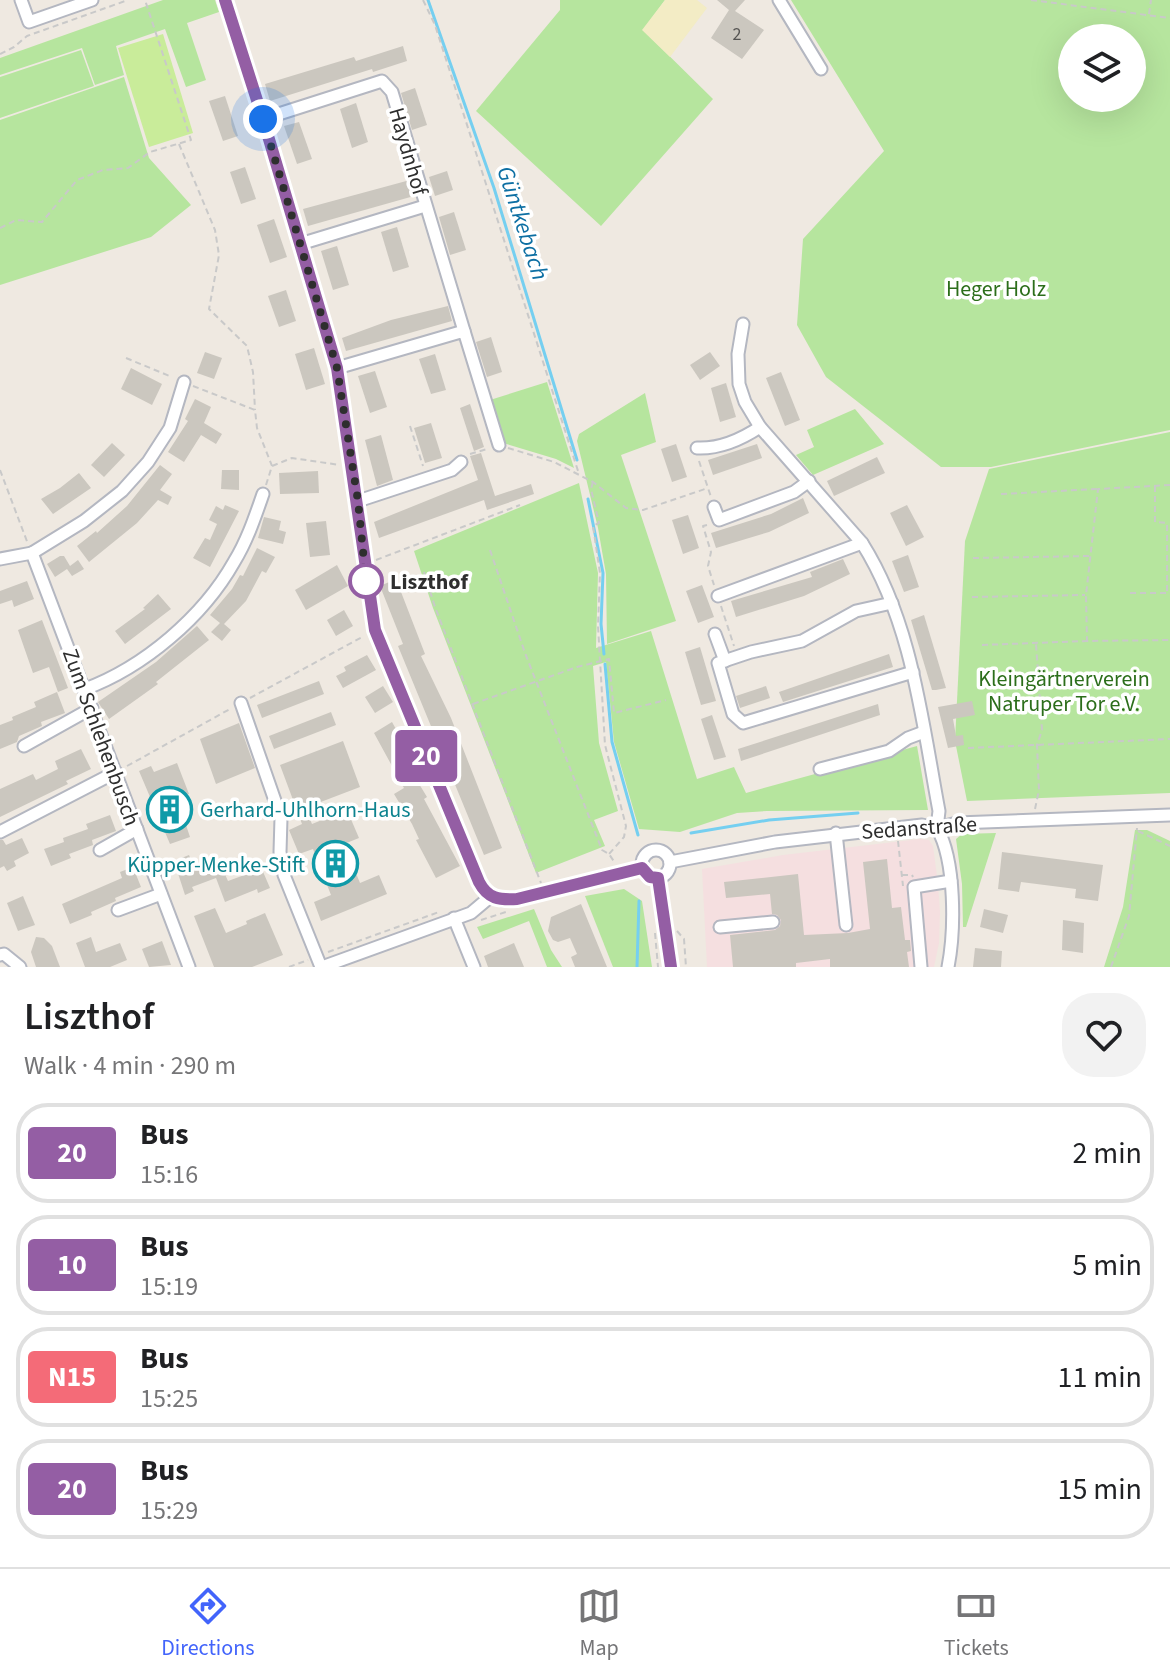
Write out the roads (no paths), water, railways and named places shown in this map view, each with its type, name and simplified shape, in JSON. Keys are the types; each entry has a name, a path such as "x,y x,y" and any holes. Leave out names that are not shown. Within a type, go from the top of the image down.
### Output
{"street":[{"path":"21,0 29,22 92,0"},
{"path":"224,0 337,368 358,501 370,609 382,652 475,873 490,897"},
{"path":"779,0 821,69"},
{"name":"Haydnhof","path":"263,119 382,81 392,92 425,206"},
{"path":"300,244 425,206 499,445"},
{"path":"743,324 738,354 739,384 745,402 760,427 862,543 892,603 913,672 939,811 937,828 943,840 951,881 953,941 948,967"},
{"path":"337,368 464,331"},
{"path":"0,559 32,553 93,515 131,481 148,462 170,428 184,382"},
{"path":"697,448 711,448 760,427"},
{"path":"358,501 452,470 461,462"},
{"path":"714,507 719,520 794,492 809,481"},
{"path":"85,689 145,656 182,627 234,563 263,494"},
{"path":"718,596 862,543"},
{"name":"Zum Schlehenbusch","path":"32,553 189,967"},
{"path":"892,603 856,611 802,641 718,663 733,714 743,723 913,672"},
{"path":"715,634 725,661"},
{"path":"241,703 281,818 280,852 284,875 320,963"},
{"path":"24,746 92,708"},
{"path":"820,769 889,751 924,732"},
{"path":"0,832 116,772"},
{"name":"Sedanstraße","path":"320,963 471,913 490,897 517,899 642,868 642,857 652,849 664,851 670,862 836,833 922,825 937,828 957,823 1170,815"},
{"path":"100,850 137,829"},
{"path":"836,833 846,925"},
{"path":"642,868 650,877 658,878 668,872 670,862"},
{"path":"658,878 671,967"},
{"path":"921,967 914,887 951,881"},
{"path":"118,910 161,894"},
{"path":"454,918 474,967"},
{"path":"720,927 773,922"},
{"path":"0,955 4,954 20,967"}],"waterway":[{"name":"Güntkebach","path":"428,0 494,188 577,460"},
{"name":"Güntkebach","path":"588,499 603,573 601,624 604,654"},
{"name":"Güntkebach","path":"605,664 612,742 638,835"},
{"path":"691,833 769,820 858,813"},
{"name":"Güntkebach","path":"637,967 639,901"}],"place":[{"name":"Liszthof","path":"366,581"},
{"name":"Gerhard-Uhlhorn-Haus","path":"169,809"},
{"name":"Küpper-Menke-Stift","path":"336,864"}],"park label":[{"name":"Heger Holz","path":"996,288"},
{"name":"Kleingärtnerverein Natruper Tor e.V.","path":"1064,690"}]}
